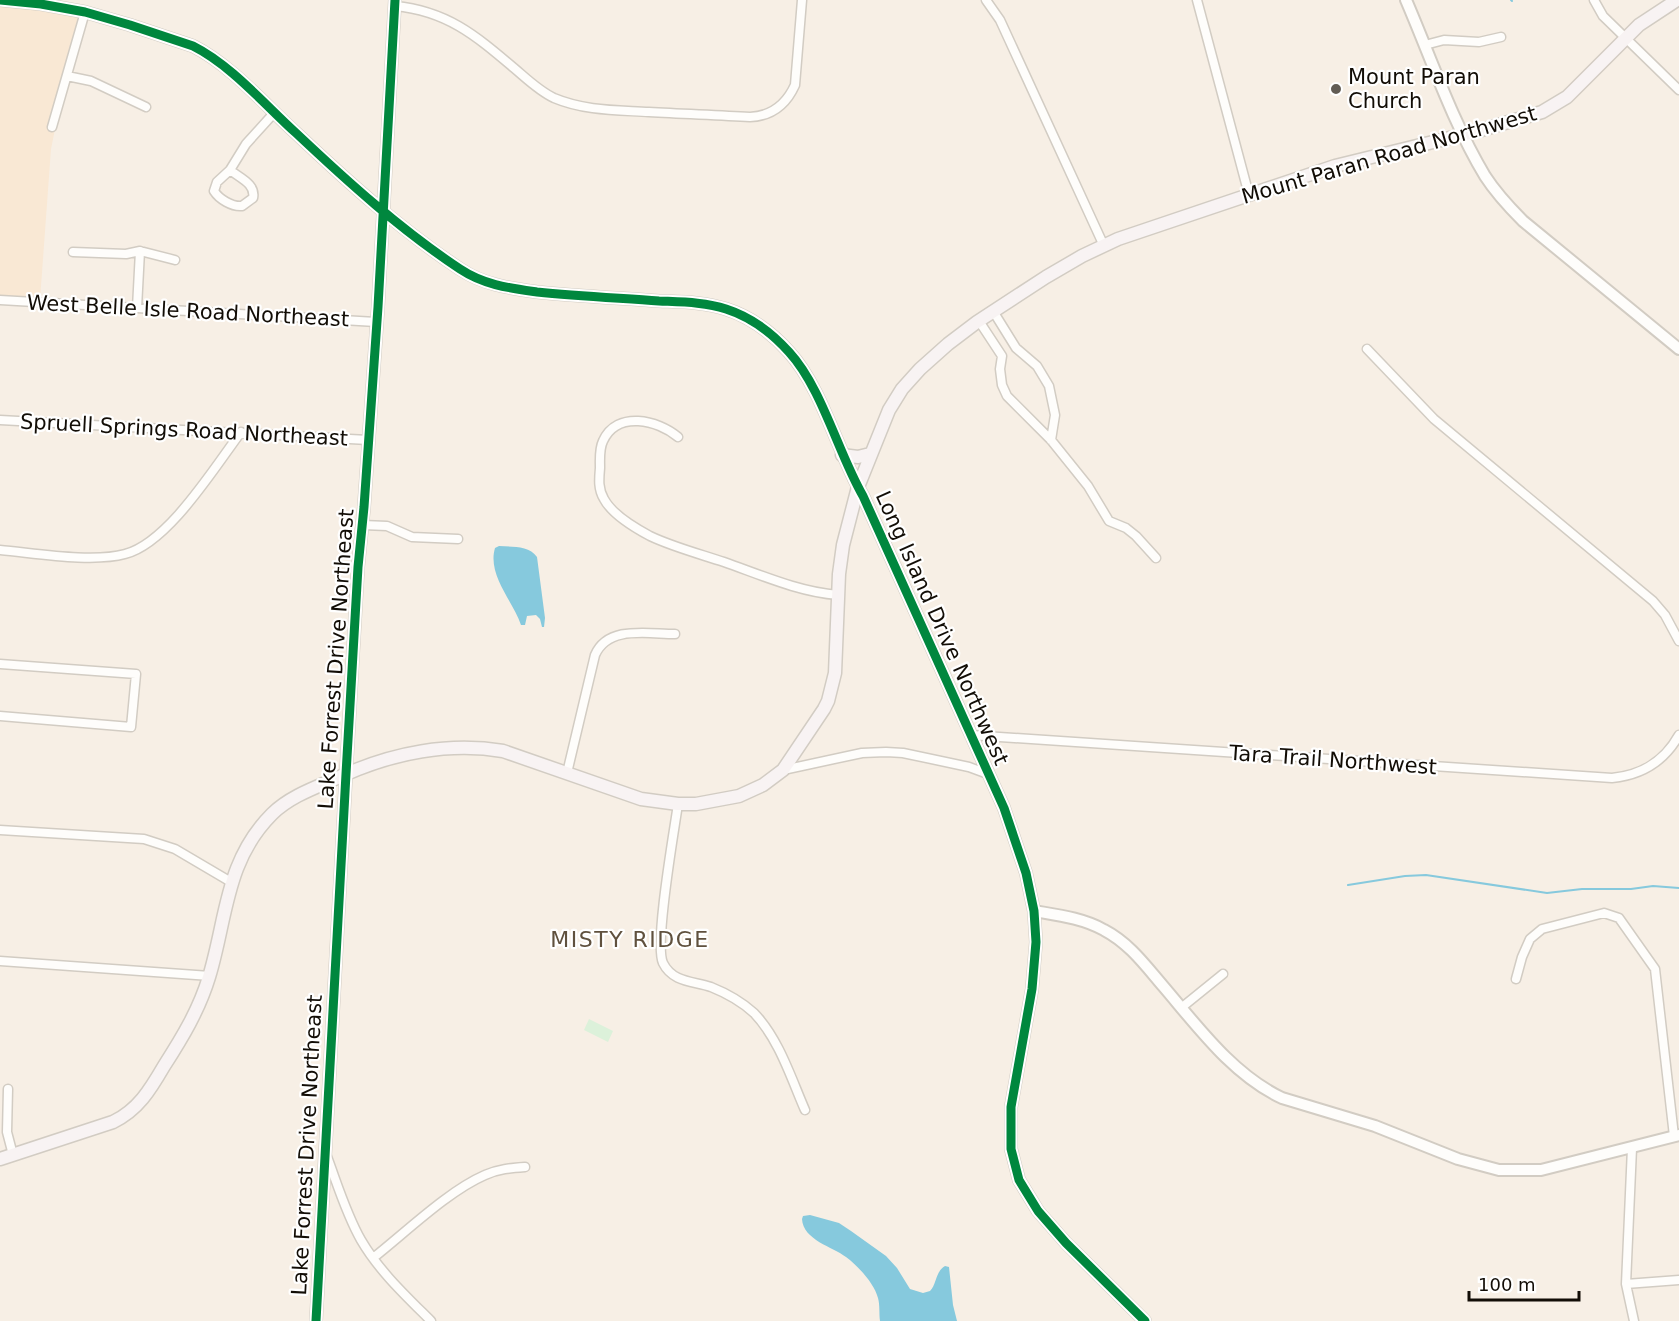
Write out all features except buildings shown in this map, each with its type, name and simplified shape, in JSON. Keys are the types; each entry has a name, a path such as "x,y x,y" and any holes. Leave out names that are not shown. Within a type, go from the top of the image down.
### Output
{"main road":[{"name":"Mount Paran Road Northwest","path":"0,1159 113,1122 132,1111 147,1095 191,1024 210,976 231,882 247,845 272,814 291,799 374,762 418,752 465,747 503,751 640,799 678,804 718,801 739,796 763,785 783,770 828,701 835,673 838,595 843,545 858,487 888,410 902,389 927,362 993,311 1046,277 1104,246 1159,225 1335,166 1529,116 1555,105 1581,85 1627,38 1656,13 1677,0"},
{"path":"842,455 858,457 870,454"}],"street":[{"name":"Long Island Drive Northwest","path":"0,0 85,12 130,25 205,52 233,74 348,181 384,211 461,269 494,286 724,308 750,320 778,340 802,368 812,387 1017,841 1034,911 1036,942 1034,972 1011,1107 1011,1149 1014,1164 1027,1196 1038,1211 1106,1285 1145,1321"},
{"path":"395,3 426,10 457,23 478,37 537,87 570,104 597,109 750,117 770,113 781,106 795,85 801,0"},
{"path":"986,0 1000,20 1104,246"},
{"path":"1197,0 1249,195"},
{"path":"1406,0 1463,134 1486,177 1503,201 1523,222 1679,349"},
{"path":"1594,0 1603,16 1679,90"},
{"name":"Lake Forrest Drive Northeast","path":"316,1321 346,774 384,211 395,3"},
{"path":"52,127 85,12"},
{"path":"1425,45 1444,40 1479,42 1501,37"},
{"path":"67,76 91,81 146,107"},
{"path":"230,170 252,187 254,192 253,198 242,206 233,205 219,197 214,191 215,184 230,170 246,144 274,113"},
{"path":"137,308 140,251"},
{"path":"73,252 126,254 140,251 175,260"},
{"name":"West Belle Isle Road Northeast","path":"0,300 376,322"},
{"path":"993,311 1016,348 1037,366 1050,386 1055,415 1051,440"},
{"path":"979,321 1002,356 1002,385 1007,396 1051,440 1088,486 1108,521 1126,528 1156,558"},
{"path":"1002,356 1016,348"},
{"path":"1367,349 1434,418 1653,601 1665,615 1679,641"},
{"name":"Spruell Springs Road Northeast","path":"0,420 368,440"},
{"path":"678,437 663,426 645,421 624,422 609,431 601,447 599,482 602,496 610,508 639,529 662,541 804,589 838,595"},
{"path":"0,550 106,557 126,554 144,546 166,529 241,432"},
{"path":"363,525 387,526 412,537 458,539"},
{"path":"567,773 595,655 601,644 610,637 621,634 675,634"},
{"path":"0,664 136,674 131,727 0,716"},
{"name":"Tara Trail Northwest","path":"970,735 1612,778 1626,777 1652,766 1663,758 1678,738"},
{"path":"783,770 862,753 886,752 903,753 969,767 987,774"},
{"path":"678,804 660,940 663,963 669,972 678,978 725,993 753,1013 773,1039 805,1110"},
{"path":"0,830 126,837 159,843 174,849 231,882"},
{"path":"1034,911 1085,922 1103,929 1120,940 1239,1069 1282,1098 1375,1126 1458,1159 1499,1170 1528,1171 1573,1163 1677,1136 1657,976 1655,969 1619,918 1604,914 1542,929 1530,939 1516,979"},
{"path":"0,962 210,976"},
{"path":"1181,1008 1223,974"},
{"path":"8,1089 7,1132 13,1155"},
{"path":"1632,1148 1626,1284 1634,1321"},
{"path":"325,1151 352,1223 373,1258 431,1321"},
{"path":"373,1258 472,1181 499,1170 525,1167"},
{"path":"1626,1284 1679,1280"}],"shaded area":[{"path":"0,0 79,10 51,149 40,300 0,298"}],"green space":[{"path":"589,1019 613,1031 608,1042 584,1030"}],"water":[{"path":"499,546 530,550 537,557 545,618 544,627 536,615 527,616 525,625 521,625 502,588 495,568 493,558 495,548"},
{"path":"810,1215 839,1223 886,1256 897,1268 910,1289 923,1293 930,1291 939,1271 945,1266 949,1267 957,1321 880,1321 878,1298 869,1281 846,1257 813,1238 807,1232 802,1219 803,1216"}],"waterway":[{"path":"1348,885 1426,875 1547,893 1653,886 1679,888"}],"cycle path":[{"path":"0,0 85,12 193,46 207,54 247,86 375,205 438,254 478,279 537,292 710,305 735,312 752,321 776,338 789,352 811,384 863,496 1004,808 1026,873 1034,911 1036,942 1032,989 1011,1107 1011,1149 1019,1180 1038,1211 1066,1243 1145,1321"},
{"path":"316,1321 358,567 378,307 395,0"}],"place":[{"name":"Mount Paran Church","path":"1336,89"}],"district":[{"name":"MISTY RIDGE","path":"630,939"}]}
